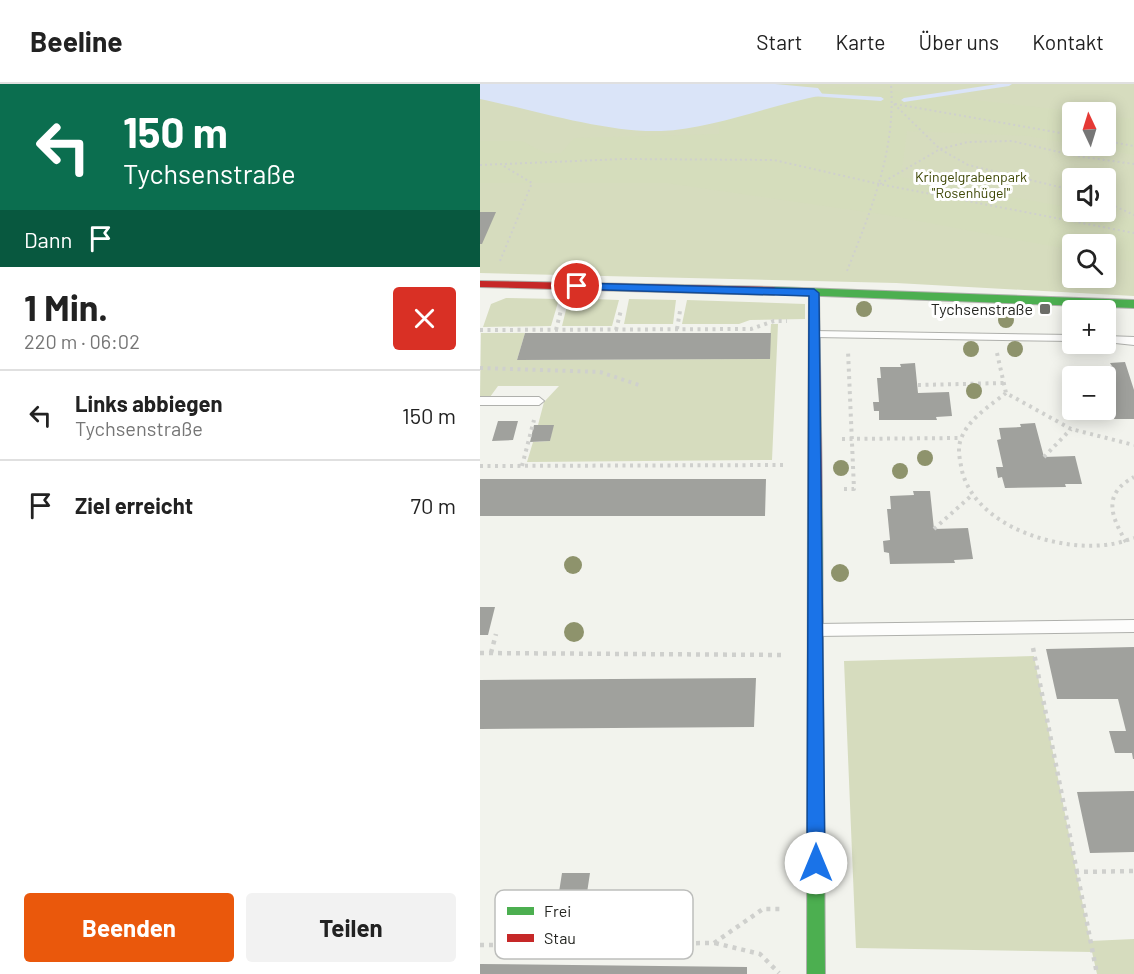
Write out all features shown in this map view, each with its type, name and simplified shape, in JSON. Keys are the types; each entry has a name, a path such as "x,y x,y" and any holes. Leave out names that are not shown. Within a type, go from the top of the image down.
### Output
{"street":[{"path":"480,285 814,297 1134,304"},
{"path":"814,297 816,974"}],"lane":[{"path":"814,327 848,335 1062,338"},
{"path":"1116,339 1134,340"},
{"path":"480,401 539,401"},
{"path":"815,630 1134,626"}],"path":[{"path":"846,273 879,184 890,142 894,104 891,84"},
{"path":"894,104 1062,133"},
{"path":"894,104 940,149 968,165 1062,188"},
{"path":"879,184 940,149 968,142 1012,141 1076,156 1134,164"},
{"path":"1116,143 1134,146"},
{"path":"480,165 623,159 774,160 879,184 1134,233"},
{"path":"480,285 496,272 532,183 501,165"},
{"path":"1116,207 1134,215"},
{"path":"480,330 751,329 774,321 814,327"},
{"path":"814,489 854,489 848,335"},
{"path":"993,335 1006,393 1071,429 1104,440 1134,445"},
{"path":"480,368 600,372 639,385"},
{"path":"918,385 1004,383"},
{"path":"1006,393 973,422 962,438 960,470 971,496 1010,525 1040,538 1082,546 1126,542 1134,538"},
{"path":"522,466 539,401"},
{"path":"1044,457 1071,429"},
{"path":"860,439 962,438"},
{"path":"480,466 814,464"},
{"path":"1126,542 1113,520 1112,505 1115,490 1134,477"},
{"path":"934,529 971,496"},
{"path":"1029,627 1075,872 1097,974"},
{"path":"491,653 496,634"},
{"path":"480,653 815,655"},
{"path":"1075,872 1134,871"},
{"path":"714,943 763,909 816,909"},
{"path":"693,943 714,943 760,954 779,974"},
{"path":"480,945 495,945"}],"green space":[{"name":"Kringelgrabenpark \"Rosenhügel\"","path":"480,84 1134,84 1134,296 896,283 480,273"},
{"path":"860,87 1062,110 1062,142 1028,136 907,131 901,177 1062,206 1062,222 1116,222 1116,216 1134,219 1134,262 1116,259 1116,234 1062,234 1062,248 887,215 666,183 480,183 480,141 522,141 545,153 561,153 574,138 719,134 719,120 822,95 818,88"},
{"path":"1116,117 1134,119 1134,155 1116,152"},
{"path":"506,298 559,299 551,326 483,327 491,304"},
{"path":"569,298 619,300 612,326 562,326"},
{"path":"629,299 676,300 673,324 624,324"},
{"path":"687,300 805,304 805,319 750,320 739,324 682,324"},
{"path":"771,324 778,324 772,460 527,462 533,442 550,441 553,425 538,425 544,402 559,386 498,386 490,397 480,397 481,333 525,333 517,360 769,359"},
{"path":"1034,656 1090,941 1134,939 1134,974 1097,974 1092,952 856,948 844,661"}],"water":[{"path":"480,84 775,84 818,88 823,95 701,126 640,131 594,125 480,99"}],"building":[{"path":"480,212 496,212 482,244 480,244"},
{"path":"525,333 771,333 770,359 517,360"},
{"path":"1125,362 1134,390 1134,419 1116,419 1116,366 1110,363"},
{"path":"915,363 918,393 949,392 952,416 936,417 937,420 879,420 879,411 874,411 873,402 879,402 877,378 881,378 880,367 901,367 900,364"},
{"path":"498,421 518,421 513,440 492,441"},
{"path":"1035,423 1044,457 1075,456 1082,484 1065,484 1066,487 1005,488 1002,477 998,478 996,467 1003,467 997,440 1001,439 999,428 1021,427 1020,424"},
{"path":"534,425 554,425 550,441 530,442"},
{"path":"480,479 766,479 765,516 480,516"},
{"path":"913,491 930,491 934,529 968,528 973,559 954,560 955,563 890,564 889,553 884,552 883,541 890,540 887,509 891,509 890,496 914,495"},
{"path":"480,607 495,607 488,635 480,635"},
{"path":"1134,647 1133,759 1132,753 1115,753 1109,731 1126,731 1118,699 1057,699 1046,649"},
{"path":"756,678 754,727 480,729 480,680"},
{"path":"1134,791 1134,852 1090,853 1077,792"},
{"path":"562,873 590,873 587,890 559,890"},
{"path":"480,964 747,967 747,974 480,974"}],"waterway":[{"path":"904,100 1009,84"},
{"path":"813,95 881,99"}],"traffic: fast":[{"path":"774,291 1134,304"},
{"path":"815,497 816,974"}],"traffic: jam":[{"path":"480,284 774,291"},
{"path":"814,293 815,497"}],"place":[{"name":"Tychsenstraße","path":"1045,309"}],"route":[{"path":"577,286 814,293 816,863"}]}
